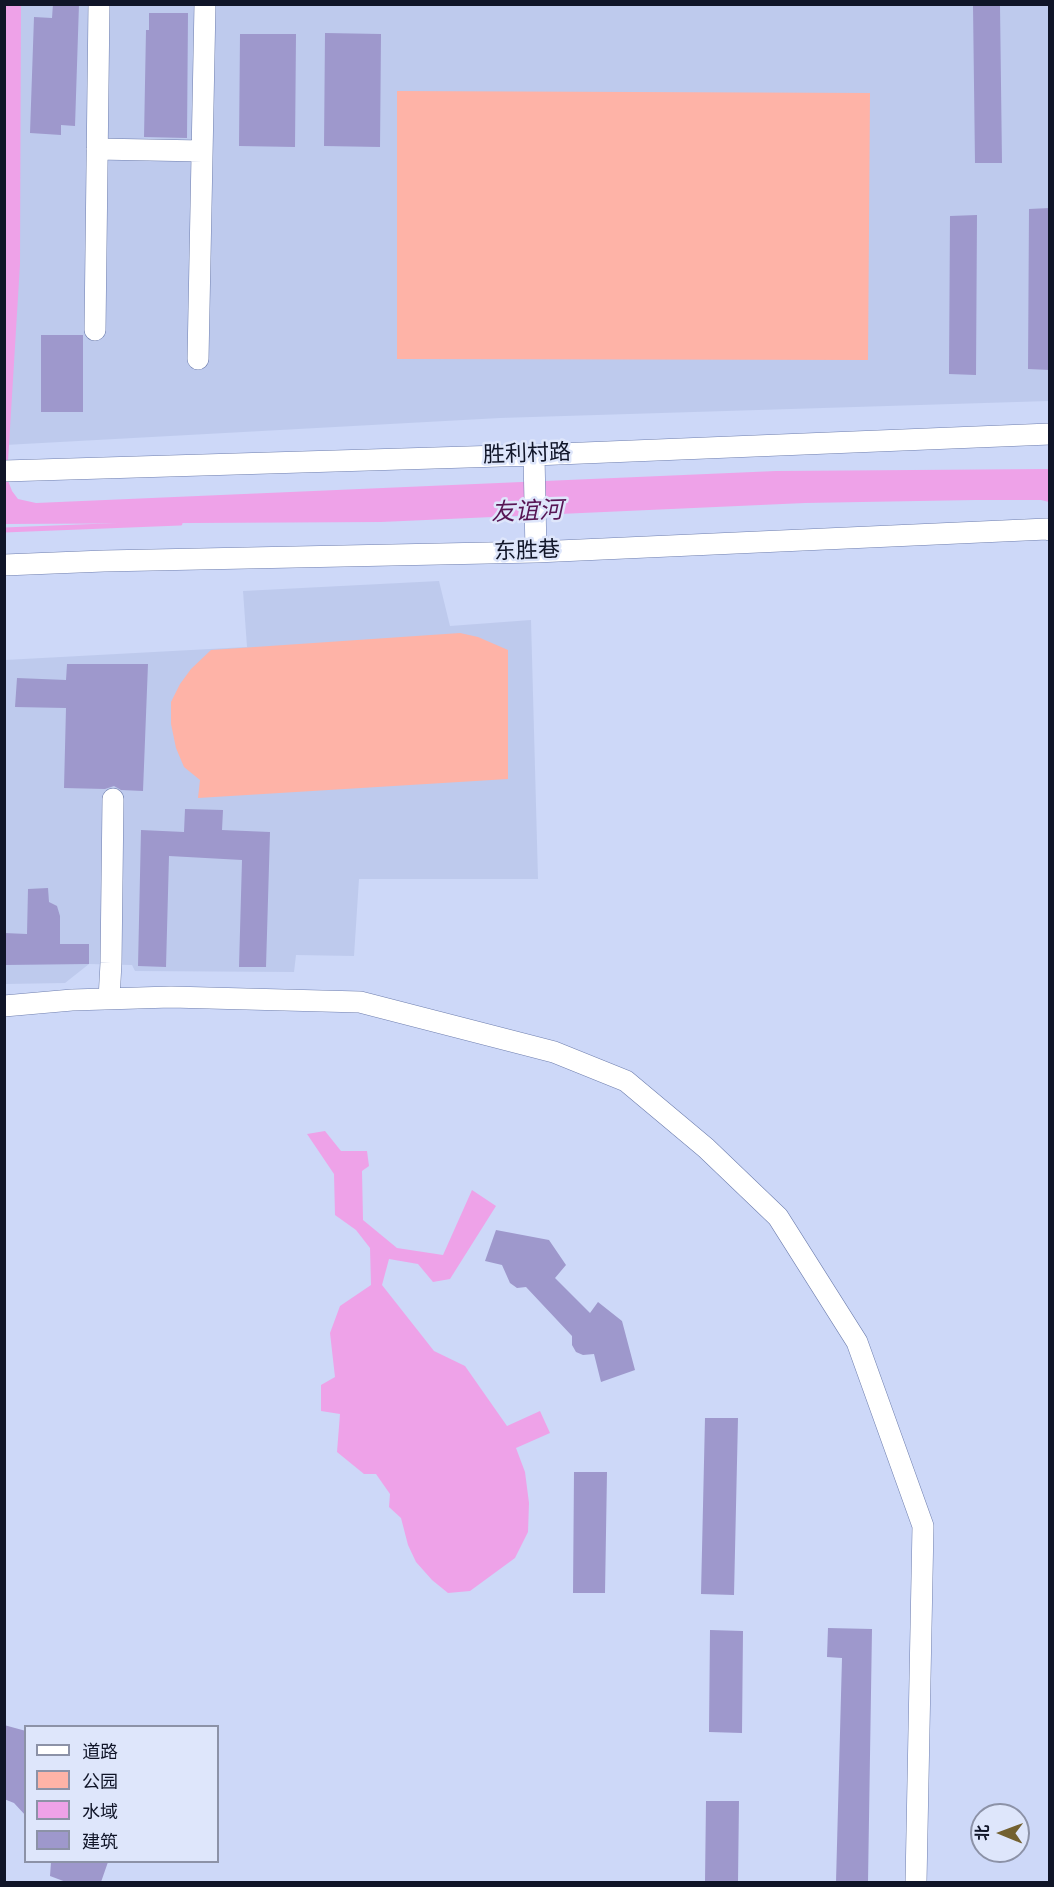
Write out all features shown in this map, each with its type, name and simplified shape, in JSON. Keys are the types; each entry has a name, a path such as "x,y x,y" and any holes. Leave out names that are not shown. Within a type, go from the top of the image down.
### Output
{"street":[{"path":"95,330 99,4"},
{"path":"198,359 205,4"},
{"path":"97,149 202,151"},
{"name":"胜利村路","path":"4,471 534,455 1050,434"},
{"path":"534,455 536,544"},
{"name":"东胜巷","path":"4,565 536,544 1050,530"},
{"path":"109,999 113,799"},
{"path":"4,1006 72,1000 171,997 360,1002 554,1052 626,1081 706,1148 778,1217 857,1342 924,1526 916,1882"}],"shaded area":[{"path":"4,5 1049,5 1049,401 500,418 5,445"},
{"path":"439,581 450,626 531,620 538,879 359,879 354,956 296,955 294,972 135,971 132,965 89,964 65,983 5,984 5,660 247,647 243,591"}],"green space":[{"path":"397,91 870,93 868,360 397,359"},
{"path":"460,633 478,637 508,650 508,779 198,798 200,780 184,767 176,748 171,724 171,702 191,669 211,650"}],"water":[{"path":"4,5 21,5 20,264 7,478 18,499 36,503 776,471 1049,469 1049,502 975,500 805,503 381,522 5,524"},
{"path":"325,1131 341,1151 367,1151 369,1166 362,1171 363,1220 397,1248 443,1255 472,1190 496,1206 450,1279 433,1282 418,1264 389,1259 382,1285 434,1351 465,1366 507,1426 540,1411 550,1433 516,1448 525,1472 529,1503 528,1532 515,1558 470,1591 448,1593 416,1562 408,1545 401,1518 389,1507 390,1494 376,1474 364,1474 337,1452 340,1414 321,1411 321,1385 335,1377 330,1333 340,1306 371,1285 370,1248 356,1230 335,1215 334,1174 307,1134"}],"building":[{"path":"53,4 79,4 75,126 61,125 61,135 30,133 34,17 52,18"},
{"path":"973,6 1000,6 1002,163 975,163"},
{"path":"149,13 188,13 187,138 144,137 146,30 149,30"},
{"path":"325,33 381,34 380,147 324,146"},
{"path":"240,34 296,34 295,147 239,146"},
{"path":"1050,208 1050,370 1028,369 1029,209"},
{"path":"977,215 976,375 949,374 950,216"},
{"path":"41,335 83,335 83,412 41,412"},
{"path":"67,664 148,664 143,791 121,790 114,786 105,789 64,788 66,708 15,707 17,678 66,680"},
{"path":"185,809 223,810 222,830 270,832 266,967 239,967 242,860 169,856 166,967 138,966 141,830 184,832"},
{"path":"48,888 49,902 57,906 60,916 60,944 89,944 89,964 4,965 4,933 27,934 28,889"},
{"path":"496,1230 549,1240 566,1265 555,1278 590,1313 598,1302 622,1321 635,1370 601,1382 594,1354 583,1355 576,1352 572,1345 572,1336 526,1287 517,1288 510,1283 502,1265 485,1261"},
{"path":"705,1418 738,1418 734,1595 701,1594"},
{"path":"574,1472 607,1472 605,1593 573,1593"},
{"path":"828,1628 872,1629 868,1882 836,1882 842,1658 827,1657"},
{"path":"710,1630 743,1631 742,1733 709,1732"},
{"path":"4,1725 24,1730 24,1814 14,1803 4,1799"},
{"path":"706,1801 739,1801 738,1882 705,1882"},
{"path":"51,1863 108,1863 101,1882 66,1882 50,1876"}],"waterway":[{"name":"友谊河","path":"4,530 180,523"}]}
